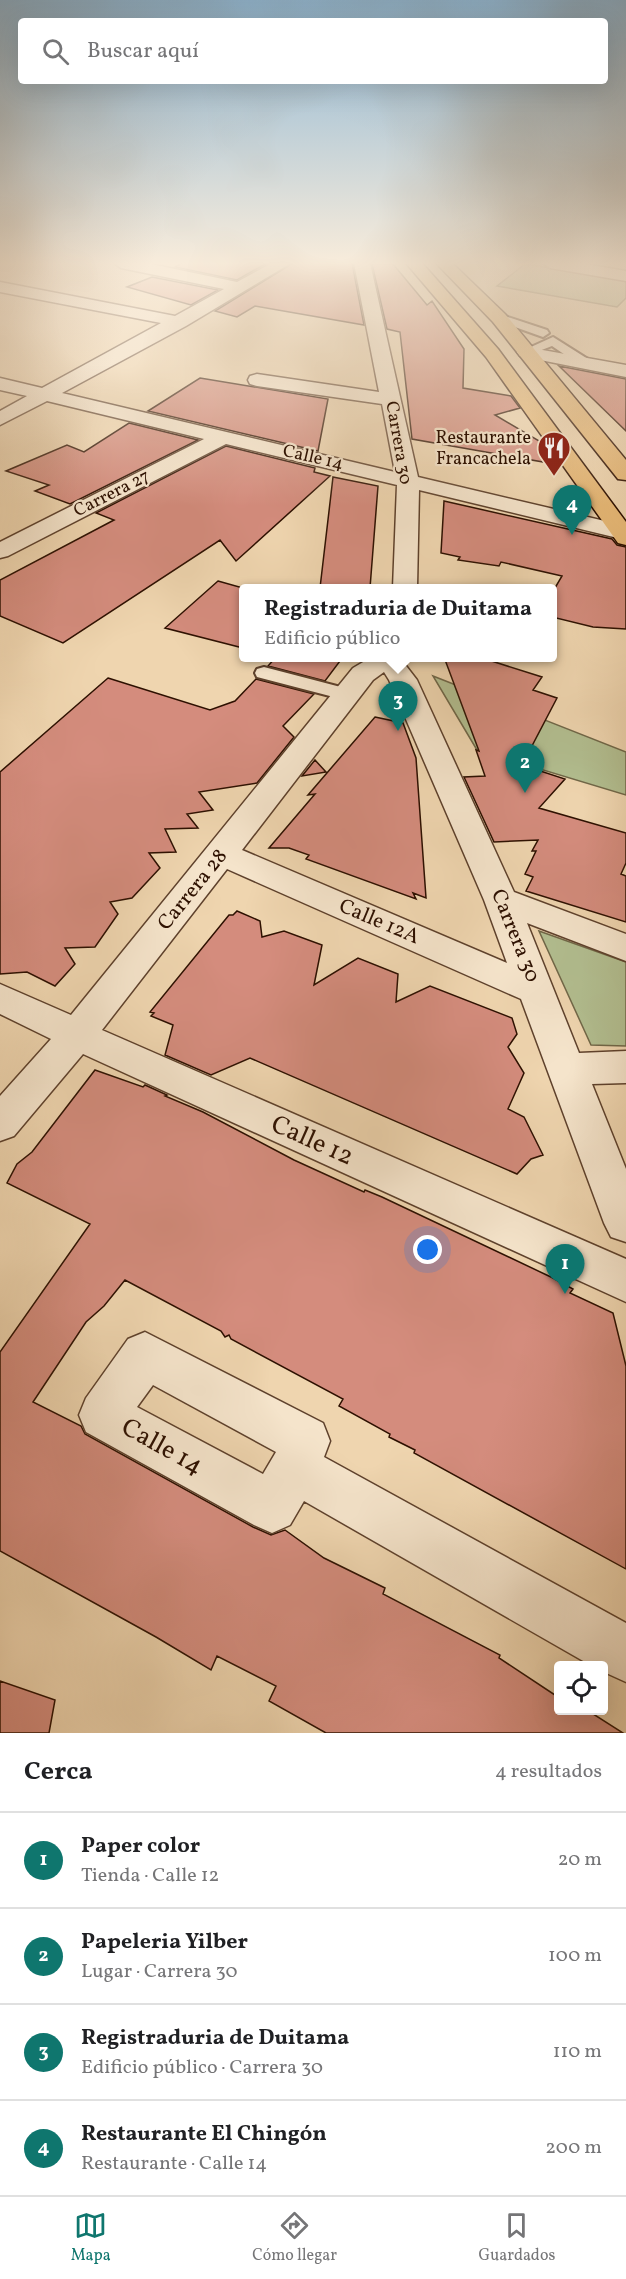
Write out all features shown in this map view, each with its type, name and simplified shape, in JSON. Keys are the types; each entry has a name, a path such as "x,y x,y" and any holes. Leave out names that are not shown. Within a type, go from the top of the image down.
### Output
{"highway":[{"path":"484,344 624,534"},
{"path":"520,344 626,474"}],"street":[{"path":"0,419 42,394 138,344"},
{"name":"Carrera 30","path":"379,344 408,481 405,584"},
{"path":"526,352 626,371"},
{"path":"257,380 391,399"},
{"name":"Calle 14","path":"0,384 624,534"},
{"name":"Carrera 27","path":"0,551 224,437"},
{"name":"Carrera 28","path":"0,1124 77,1035 363,674 381,662"},
{"name":"Carrera 30","path":"390,662 403,680 501,900 626,1223"},
{"name":"Calle 12A","path":"222,854 536,990"},
{"path":"501,900 626,948"},
{"name":"Calle 12","path":"0,998 77,1035 626,1281"},
{"path":"565,1069 626,1067"},
{"path":"295,1468 626,1654"}],"lane":[{"path":"264,672 348,694"}],"green space":[{"path":"433,676 626,752 626,795 477,750"},
{"path":"539,931 626,962 626,1046 591,1045"}],"building":[{"path":"401,344 461,344 464,349 463,388 511,396 520,408 495,415 546,445 560,465 412,439"},
{"path":"559,366 626,379 626,431"},
{"path":"200,378 328,399 318,451 148,411"},
{"path":"129,423 198,440 70,504 35,491 49,485 6,471 67,445 84,452"},
{"path":"226,446 315,468 314,472 330,476 236,561 220,540 63,643 0,616 0,580 114,520 96,513"},
{"path":"333,477 378,486 370,584 320,584"},
{"path":"444,501 612,539 617,545 626,547 626,629 593,627 557,618 557,584 562,576 501,562 499,566 458,560 460,557 441,553"},
{"path":"218,581 239,587 239,647 165,628"},
{"path":"272,662 339,662 325,681 268,666"},
{"path":"446,662 495,662 542,677 533,690 557,698 522,765 565,779 539,808 626,833 626,863 621,874 626,876 626,922 526,891 533,877 525,874 536,851 532,851 538,840 494,842 464,777 485,776 476,750 479,751"},
{"path":"108,678 210,710 235,701 256,679 314,694 283,726 294,737 257,783 199,792 213,810 187,814 198,828 165,829 176,852 149,853 160,868 132,898 110,902 118,914 95,947 65,948 75,964 55,986 27,972 0,974 0,772"},
{"path":"375,717 403,723 416,758 426,898 413,893 416,899 306,859 309,855 289,848 269,848 315,794 308,795"},
{"path":"315,760 326,772 302,776"},
{"path":"237,911 260,921 262,937 284,931 322,945 314,985 358,958 398,974 396,1002 430,986 512,1018 517,1034 508,1047 524,1073 508,1109 524,1117 543,1155 531,1159 517,1174 250,1058 211,1075 165,1055 173,1025 151,1016 154,1013 150,1012 229,915"},
{"path":"95,1070 143,1087 145,1085 167,1095 165,1096 203,1112 294,1160 364,1192 365,1190 382,1197 553,1278 573,1289 570,1293 613,1313 626,1366 626,1569 414,1453 415,1450 389,1437 390,1434 339,1406 343,1399 231,1339 229,1335 225,1337 221,1331 125,1280 104,1306 86,1322 33,1402 81,1426 85,1434 253,1527 271,1535 285,1530 324,1558 385,1588 383,1594 500,1655 499,1658 554,1694 554,1715 595,1715 623,1733 326,1733 269,1701 276,1686 217,1656 211,1670 0,1551 0,1352 90,1224 7,1183 17,1164 32,1152"},
{"path":"0,1681 55,1700 49,1733 0,1733"}],"place":[{"name":"Restaurante Francachela","path":"554,477"},
{"name":"Restaurante El Chingón","path":"572,535"},
{"name":"Registraduria de Duitama","path":"398,731"},
{"name":"Papeleria Yilber","path":"525,793"},
{"name":"Paper color","path":"565,1294"}]}
